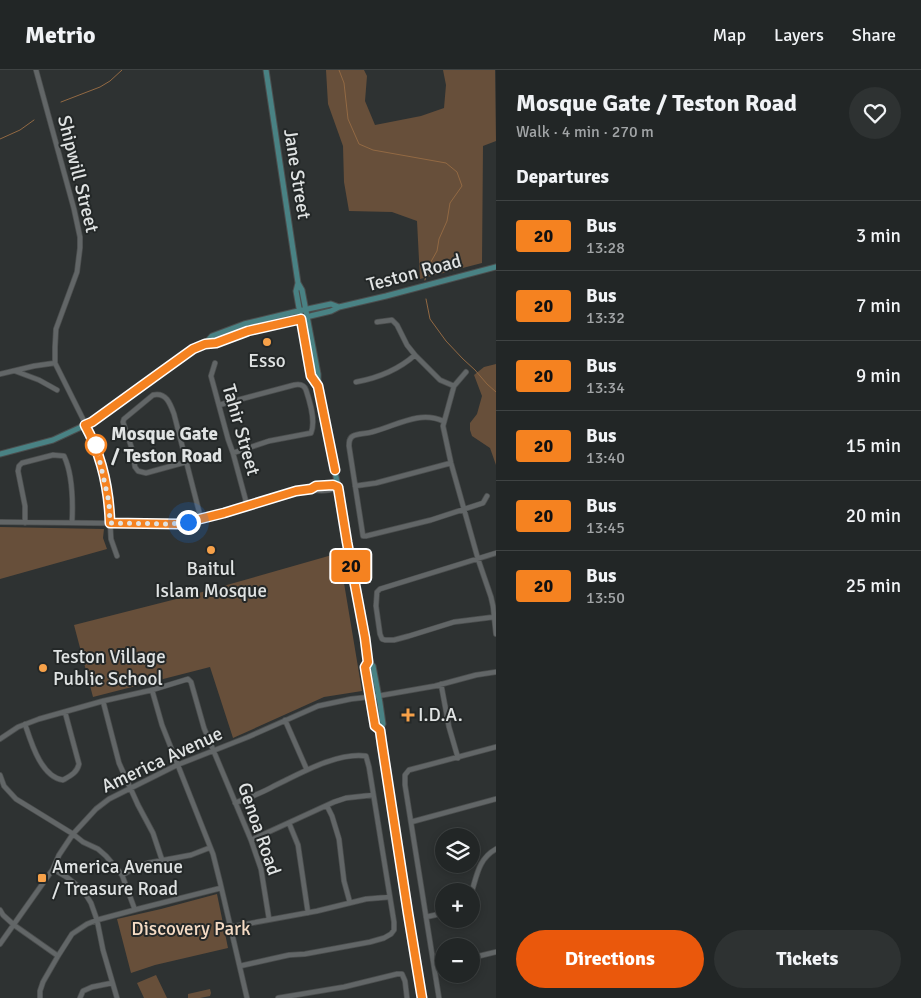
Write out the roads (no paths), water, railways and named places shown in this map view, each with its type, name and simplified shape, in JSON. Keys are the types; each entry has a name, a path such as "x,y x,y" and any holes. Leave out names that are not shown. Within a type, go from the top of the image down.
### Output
{"main road":[{"name":"Jane Street","path":"266,70 298,283 302,290 308,317 318,374 318,386 338,487 368,662 365,667 375,726 380,730"},
{"name":"Teston Road","path":"205,344 216,343 248,331 332,311 338,307 496,267"},
{"name":"Jane Street","path":"298,283 296,291 311,376 318,386"},
{"name":"Teston Road","path":"0,454 53,440 92,422 183,356 205,344 212,336 244,324 299,311 331,304 338,307"},
{"name":"Jane Street","path":"368,662 373,666 383,724 380,730 422,998"}],"street":[{"name":"Shipwill Street","path":"36,70 74,209 80,238 77,272 56,329 55,363 96,445 109,502 111,539 117,556"},
{"path":"377,322 392,320 415,355 440,380 454,386"},
{"path":"356,382 395,370 415,355"},
{"path":"0,374 55,363"},
{"name":"Tahir Street","path":"215,363 211,376 247,506"},
{"path":"14,371 40,380 57,390"},
{"path":"466,372 454,386 442,426 478,559 491,597 496,634"},
{"path":"219,405 294,385 302,385 306,390 312,417 313,430 311,433 268,441 233,453"},
{"path":"186,462 146,473 138,471 123,422 124,418 152,395 163,395 169,402 174,414 201,519"},
{"path":"443,421 430,417 421,417 371,433 352,436 349,446 362,536 431,520 484,503 487,496"},
{"path":"25,523 26,506 18,466 22,463 53,454 64,456 70,476 72,523"},
{"path":"355,486 451,462"},
{"path":"0,522 180,524 296,491 311,489 316,486 333,485 338,487"},
{"path":"494,617 445,624 410,636 385,640 382,639 380,634 376,600 377,592 380,589 496,553"},
{"name":"America Avenue","path":"0,944 53,869 59,855 73,834 96,809 109,799 177,766 310,709 331,702 378,696 442,684 476,674 496,672"},
{"name":"Genoa Road","path":"152,690 188,679 191,682 204,728 251,840 261,869 269,919"},
{"path":"442,684 449,727 458,758"},
{"path":"0,739 25,724 103,701 152,690 162,725 212,854 247,998"},
{"path":"103,701 119,763 153,833 162,860"},
{"path":"25,724 38,760 55,777 63,780 78,770 79,764 65,712"},
{"path":"286,720 307,770"},
{"path":"439,998 404,779 406,772 410,770 496,747"},
{"path":"235,804 307,770 339,759 366,756 394,917 394,930 384,938 305,954 270,958 240,966"},
{"path":"0,775 4,786 16,799 102,852 122,876 135,910"},
{"path":"251,840 346,798 373,795"},
{"path":"412,822 496,799"},
{"path":"327,806 339,839 344,880 350,903"},
{"path":"289,823 298,845 308,913"},
{"path":"122,876 139,866 191,855 209,848"},
{"path":"475,883 481,863 496,849"},
{"path":"53,869 83,890 91,902 117,998"},
{"path":"40,998 43,982 58,956 72,934 87,924 221,888"},
{"path":"230,927 308,913 366,899 390,897"},
{"path":"0,910 3,916 14,925 58,956"},
{"path":"426,917 435,915"},
{"path":"480,956 496,952"},
{"path":"278,998 362,984 402,974 405,981 407,998"},
{"path":"80,998 83,991 112,983"}],"waterway":[{"path":"61,102 100,87 122,70"},
{"path":"339,70 344,83 348,119 359,144 373,150 446,163 457,172 462,186 450,203 447,221 439,239 437,251 428,267 425,280"},
{"path":"0,139 20,130 34,120"},
{"path":"426,299 430,319 446,341 496,392"}],"place":[{"name":"Esso","path":"267,342"},
{"name":"Mosque Gate / Teston Road","path":"96,445"},
{"name":"Baitul Islam Mosque","path":"211,550"},
{"name":"Teston Village Public School","path":"43,668"},
{"name":"I.D.A.","path":"408,715"},
{"name":"America Avenue / Treasure Road","path":"42,878"}],"park label":[{"name":"Discovery Park","path":"191,929"}]}
